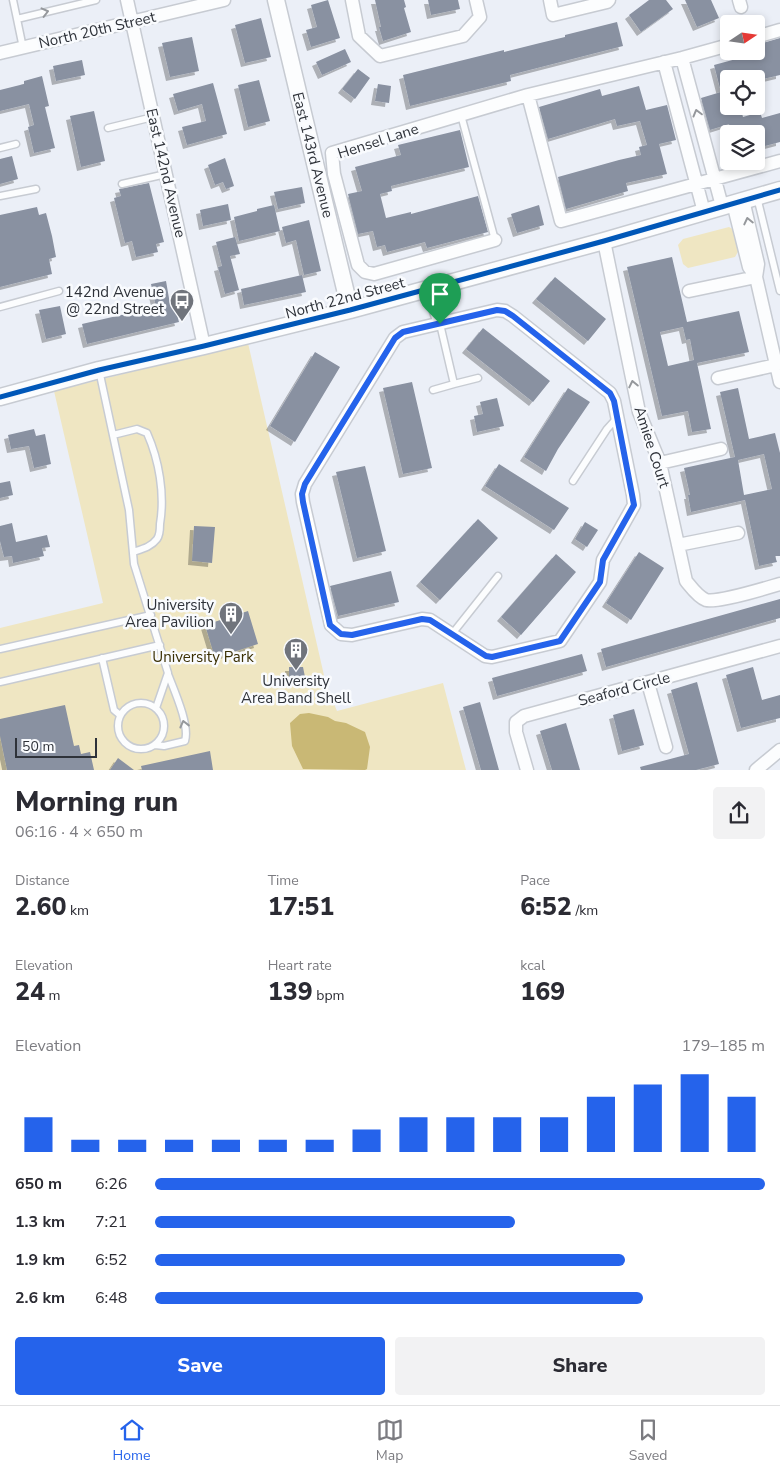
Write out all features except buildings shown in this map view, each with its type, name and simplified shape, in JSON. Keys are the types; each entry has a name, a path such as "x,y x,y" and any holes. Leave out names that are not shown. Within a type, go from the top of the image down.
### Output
{"street":[{"name":"East 142nd Avenue","path":"127,0 204,346"},
{"name":"North 20th Street","path":"0,53 224,0"},
{"name":"East 143rd Avenue","path":"276,0 350,310"},
{"path":"352,0 360,36 380,56 463,36 480,17 476,0"},
{"path":"550,0 553,15 609,0"},
{"path":"765,34 780,30"},
{"name":"Hensel Lane","path":"495,240 374,274 365,272 358,265 334,174 332,153 528,95 682,58 720,47"},
{"path":"682,58 716,180 739,201 758,264 756,277 780,382"},
{"path":"664,62 704,212"},
{"path":"528,95 561,221 780,161"},
{"path":"314,158 332,153"},
{"name":"North 22nd Street","path":"0,397 99,370 350,310 604,241 780,190"},
{"name":"Amiee Court","path":"604,241 639,412 660,463 686,581 707,600 719,599 780,584"},
{"path":"688,291 756,277"},
{"path":"429,289 440,324"},
{"path":"497,310 505,311 610,393 614,401 617,418 634,505 603,560 600,582 560,641 492,657 486,656 430,620 422,619 352,635 341,634 330,625 302,494 305,484 390,344 403,332 497,310"},
{"path":"718,378 776,365"},
{"path":"660,463 721,448"},
{"path":"678,545 738,533"},
{"name":"Seaford Circle","path":"527,770 516,732 516,722 524,716 780,646"},
{"path":"648,683 666,747"},
{"path":"756,770 780,750"}],"lane":[{"path":"13,0 23,48"},
{"path":"17,19 96,0"},
{"path":"462,115 495,240"},
{"path":"108,128 153,117"},
{"path":"0,148 16,144"},
{"path":"122,184 166,174"},
{"path":"0,196 36,189"},
{"path":"739,201 780,291"},
{"path":"0,307 59,291"},
{"path":"440,324 454,384"},
{"path":"99,370 129,510 134,564 187,735 185,741 164,746 155,745"},
{"path":"433,390 478,378"},
{"path":"573,481 607,429 617,418"},
{"path":"113,435 137,428 147,432 153,447 160,482 162,512 158,538 150,546 133,552"},
{"path":"452,634 498,576"},
{"path":"0,650 151,615"},
{"path":"0,682 160,645"},
{"path":"102,658 114,710 120,715"},
{"path":"156,708 168,674"},
{"path":"136,703 143,703 156,708 163,720 164,727 163,734 155,745 148,749 140,750 125,744 120,738 118,730 120,715 136,703"}],"green space":[{"path":"729,227 734,230 739,250 735,257 688,268 683,264 678,245 683,239"},
{"name":"University Park","path":"248,343 326,684 337,711 443,683 466,770 0,770 0,628 103,603 54,391"}],"shaded area":[{"path":"309,713 346,723 365,732 370,747 367,769 303,769 292,746 290,723 300,714"}],"cycle path":[{"path":"0,397 99,370 350,310 604,241 780,190"},
{"path":"497,310 505,311 513,316 610,393 614,401 634,505 603,560 600,582 560,641 492,657 485,656 430,620 422,619 352,635 341,634 331,625 303,502 302,494 305,484 395,338 403,332 497,310"}],"place":[{"name":"142nd Avenue @ 22nd Street","path":"182,322"},
{"name":"University Area Pavilion","path":"231,635"},
{"name":"University Area Band Shell","path":"296,671"}],"route":[{"path":"497,310 505,311 604,388 610,393 614,401 634,505 603,560 600,582 560,641 492,657 486,656 430,620 422,619 352,635 341,634 330,625 303,502 302,494 305,484 395,338 403,332 440,324 497,310"}]}
